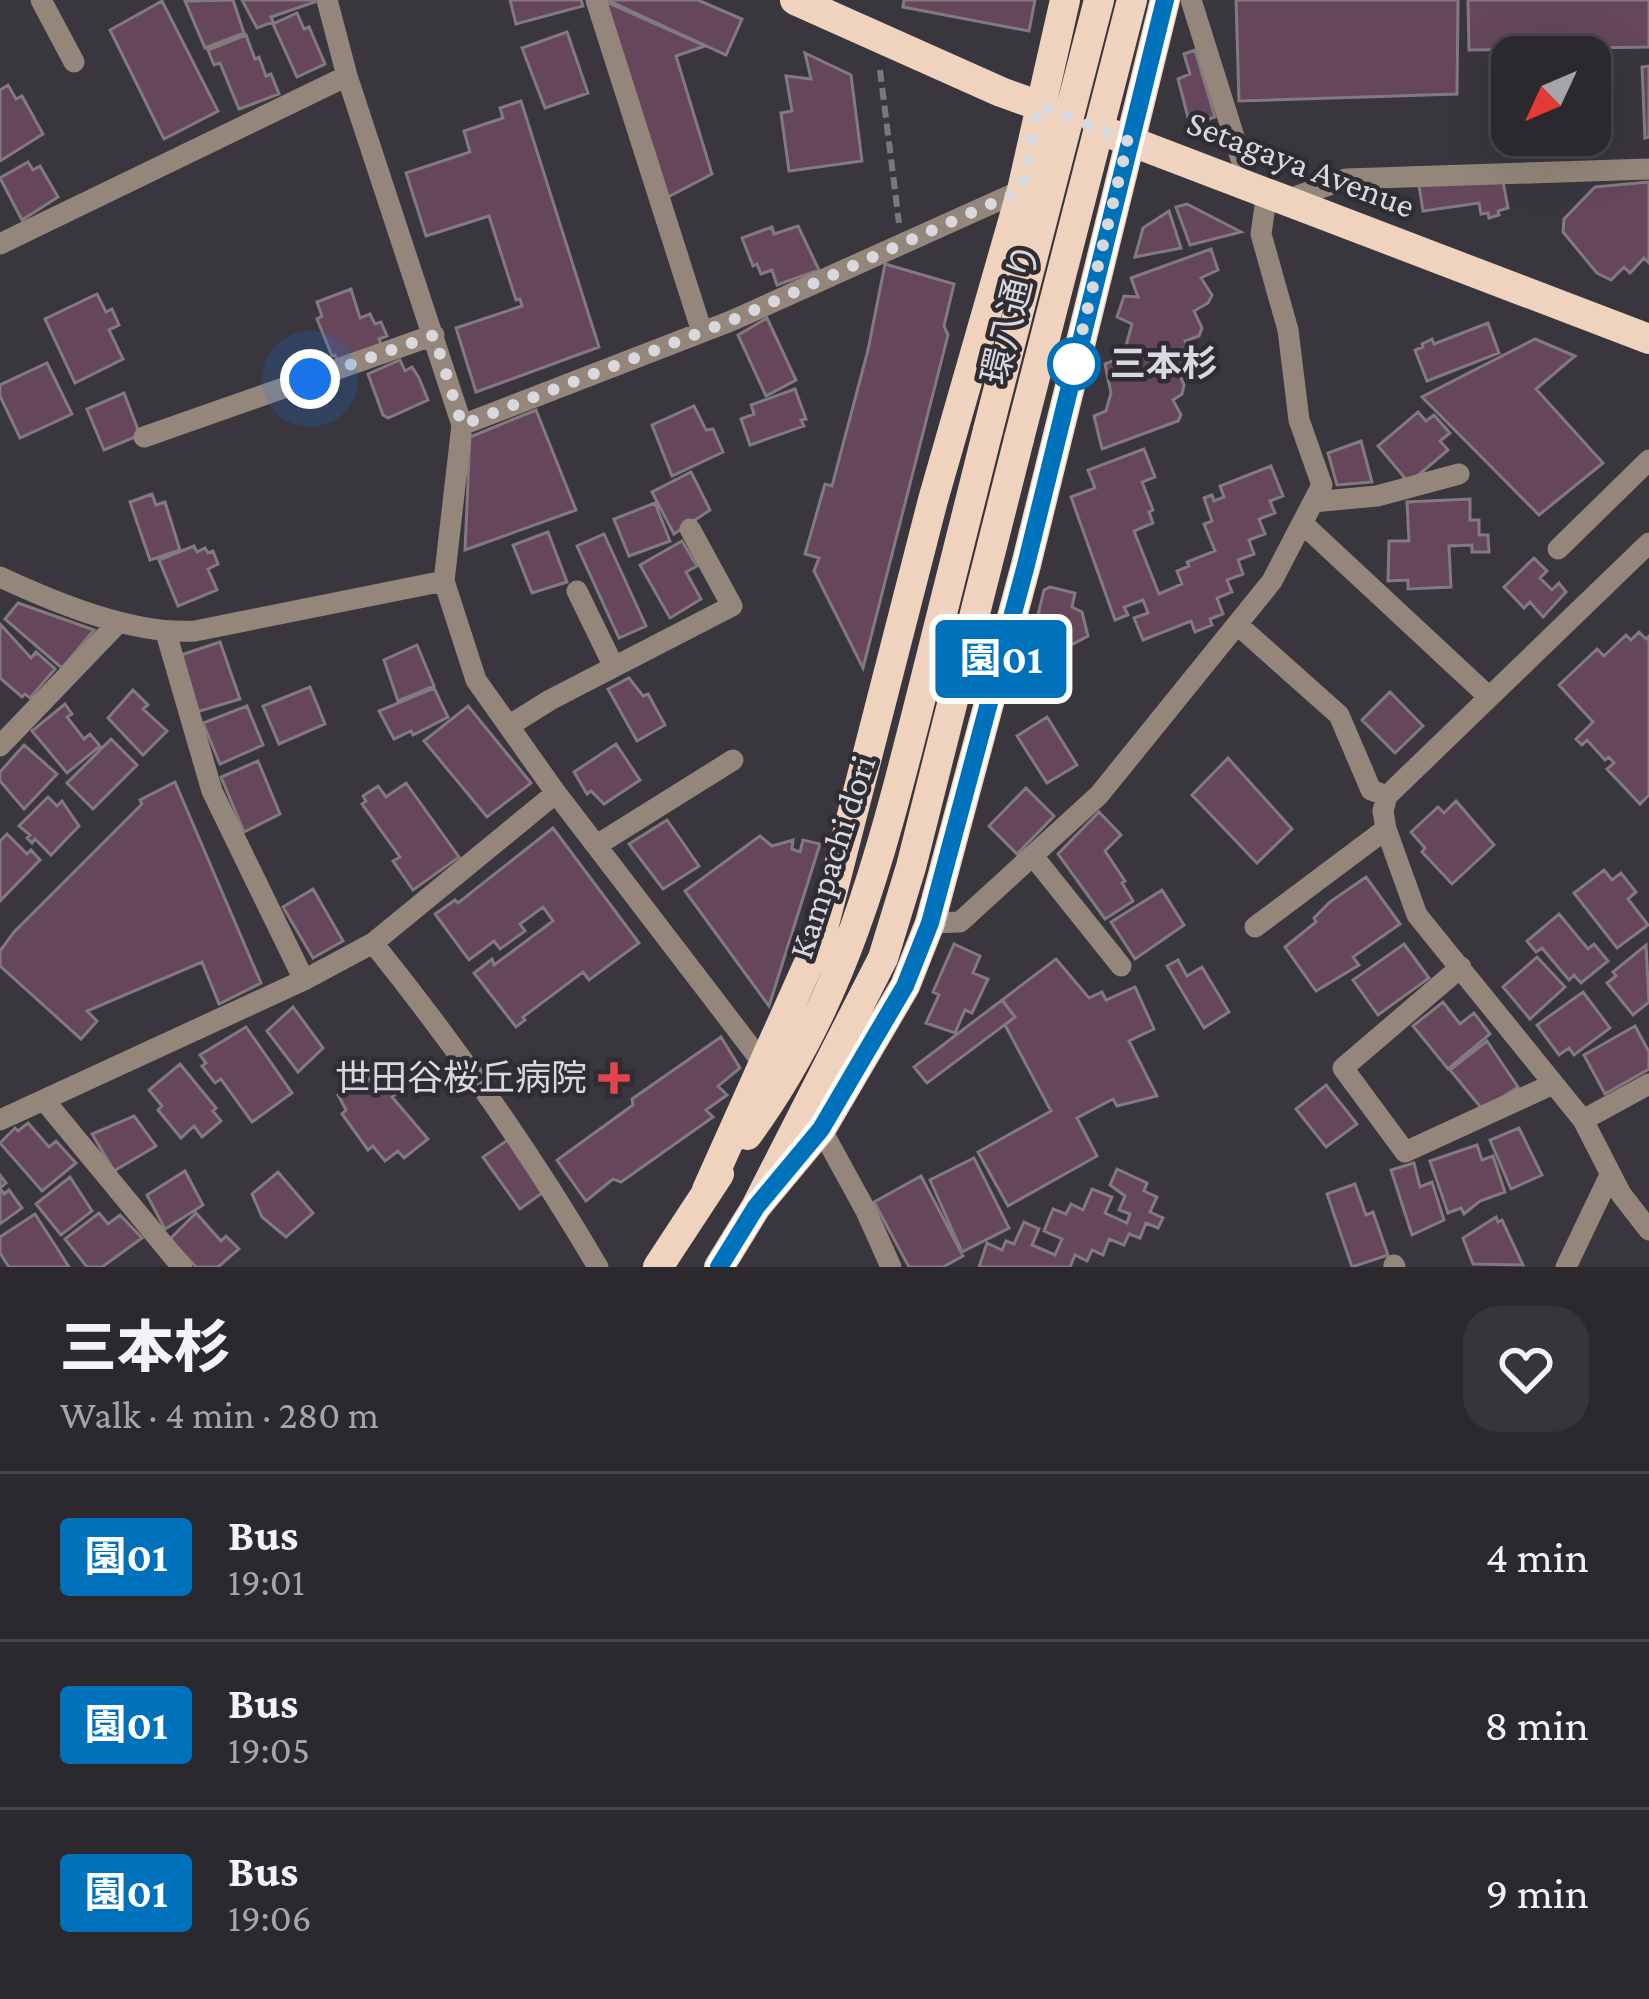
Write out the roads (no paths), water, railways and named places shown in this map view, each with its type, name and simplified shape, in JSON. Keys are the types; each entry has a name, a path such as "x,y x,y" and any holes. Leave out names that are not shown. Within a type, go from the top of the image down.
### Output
{"main road":[{"name":"Setagaya Avenue","path":"794,0 1001,92 1649,339"},
{"path":"707,1190 821,936 933,500 1022,190 1065,0"},
{"name":"環八通り","path":"988,430 1099,0"},
{"name":"環八通り","path":"1019,439 1132,0"},
{"path":"756,1207 821,1129 905,986 930,923 1026,565 1165,0"},
{"name":"Kampachi dori","path":"658,1267 774,1099 848,953 882,850 988,430"},
{"name":"Kampachi dori","path":"719,1267 756,1207 883,958 911,867 1019,439"}],"street":[{"path":"41,0 74,62"},
{"path":"327,0 347,76 462,425 444,581 476,680 556,793 765,1066"},
{"path":"596,0 702,332"},
{"path":"1191,0 1241,159"},
{"path":"0,244 347,76"},
{"path":"930,923 960,922 1100,795 1239,626 1271,581 1322,484 1299,420 1288,330 1261,234 1278,196 1346,179 1649,169"},
{"path":"462,425 702,332 1022,190"},
{"path":"144,436 434,335"},
{"path":"1558,549 1649,460"},
{"path":"1307,512 1459,474"},
{"path":"1307,512 1490,697"},
{"path":"510,725 732,606 690,529"},
{"path":"1644,1214 1610,1175 1583,1120 1417,915 1383,811 1387,796 1649,543"},
{"path":"3,583 166,633 195,632 444,581"},
{"path":"577,591 614,667"},
{"path":"0,746 119,622"},
{"path":"1239,626 1340,716 1371,790 1387,796"},
{"path":"166,633 212,790 304,980"},
{"path":"597,844 733,760"},
{"path":"0,1120 304,980 373,943 556,793"},
{"path":"1255,927 1386,829"},
{"path":"1033,856 1121,966"},
{"path":"373,943 426,1008 540,1168 598,1267"},
{"path":"1461,967 1343,1068 1405,1152 1553,1084"},
{"path":"1583,1120 1649,1084"},
{"path":"44,1100 182,1267"},
{"path":"821,1129 891,1267"},
{"path":"1565,1267 1610,1175"}],"place":[{"name":"三本杉","path":"1074,364"},
{"name":"世田谷桜丘病院","path":"614,1078"}]}
